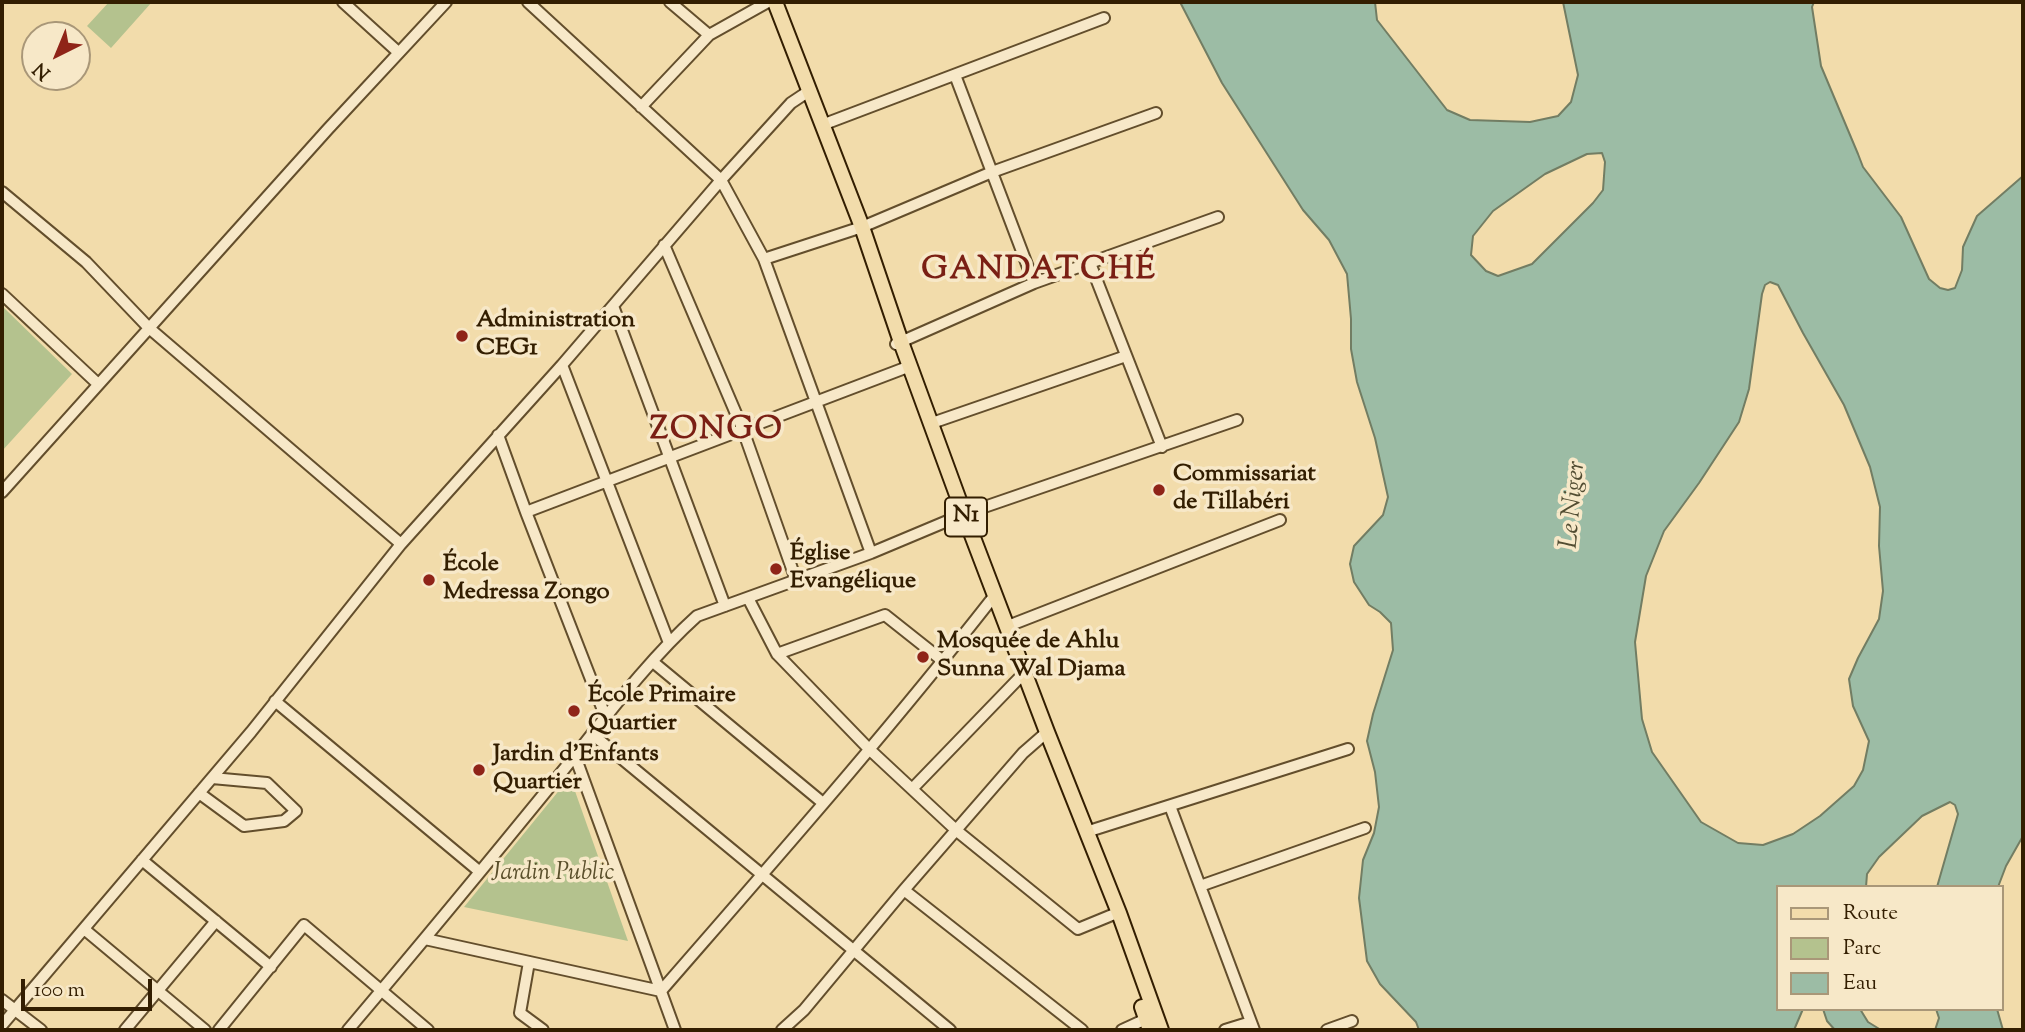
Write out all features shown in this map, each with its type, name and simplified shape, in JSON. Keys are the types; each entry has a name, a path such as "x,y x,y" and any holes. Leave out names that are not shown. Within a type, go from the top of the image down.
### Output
{"main road":[{"name":"N1","path":"768,2 858,228"},
{"name":"N1","path":"775,2 806,93 822,125 905,368 1112,915 1148,1025"},
{"name":"N1","path":"898,343 932,423 961,515 1008,626 1022,674"},
{"name":"N1","path":"1044,735 1119,913 1161,1030"}],"street":[{"path":"342,2 398,52"},
{"path":"2,492 446,2"},
{"path":"528,2 722,180 764,259 870,553"},
{"path":"670,2 709,35"},
{"path":"641,107 709,35 768,2"},
{"path":"822,125 1104,18"},
{"path":"955,75 1034,284"},
{"path":"2,1026 212,778 401,544 791,103 806,93"},
{"path":"764,259 858,228 992,172 1156,113"},
{"path":"2,192 86,262 149,328 401,544"},
{"path":"898,343 1034,284 1218,217"},
{"path":"664,245 743,430 796,580"},
{"path":"1090,263 1162,447"},
{"path":"2,294 98,384"},
{"path":"612,306 725,606"},
{"path":"932,423 1126,356"},
{"path":"562,365 668,643"},
{"path":"526,512 905,368"},
{"path":"348,1030 668,643 696,617 870,553 961,515 1237,419"},
{"path":"498,435 606,718"},
{"path":"1008,626 1280,520"},
{"path":"748,598 777,654 869,749 957,831 1078,929 1112,915"},
{"path":"661,991 869,749 991,600"},
{"path":"777,654 885,615 943,661"},
{"path":"653,662 822,803"},
{"path":"912,789 1022,674"},
{"path":"275,701 480,872"},
{"path":"592,734 950,1030"},
{"path":"782,1030 804,1010 1023,753 1044,735"},
{"path":"1086,832 1348,749"},
{"path":"575,756 675,1030"},
{"path":"199,793 244,826 284,821 296,811 267,783 212,778"},
{"path":"1170,806 1253,1026 1225,1030"},
{"path":"1200,886 1365,828"},
{"path":"142,860 271,967"},
{"path":"904,890 1082,1030"},
{"path":"125,1030 216,921"},
{"path":"219,1030 304,926 428,1030"},
{"path":"84,929 205,1030"},
{"path":"425,939 661,991"},
{"path":"530,962 520,1013 543,1030"},
{"path":"2,1000 41,1030"},
{"path":"1327,1030 1352,1021"},
{"path":"1122,1030 1148,1025"}],"green space":[{"path":"109,2 152,2 111,48 91,30 91,22"},
{"path":"2,306 72,374 2,451"},
{"name":"Jardin Public","path":"570,777 628,941 464,907"}],"water":[{"name":"Le Niger","path":"1180,2 1375,2 1377,20 1447,110 1470,120 1530,122 1558,116 1571,102 1578,75 1563,2 1814,2 1812,7 1821,66 1863,167 1901,217 1929,279 1940,288 1955,288 1962,270 1963,247 1977,216 2023,176 2023,836 1999,885 1938,885 1958,814 1955,805 1950,802 1922,816 1879,857 1867,874 1866,885 1776,885 1776,1011 1802,1011 1794,1030 1419,1030 1416,1022 1380,984 1367,961 1359,898 1363,860 1374,833 1379,807 1375,772 1367,741 1393,650 1391,623 1369,605 1354,582 1350,564 1354,546 1383,515 1388,497 1375,438 1357,382 1351,349 1347,274 1329,240 1303,210 1222,83","holes":["1602,153 1605,162 1603,190 1532,264 1498,276 1486,271 1471,255 1473,236 1493,211 1545,174 1587,154","1770,282 1778,285 1844,405 1870,467 1880,507 1879,546 1883,591 1879,619 1849,679 1853,706 1869,741 1863,770 1854,786 1820,816 1793,834 1763,845 1738,843 1701,822 1652,752 1642,719 1635,642 1646,576 1664,531 1739,422 1749,389 1762,294 1765,285"]},
{"path":"1824,1011 1861,1011 1868,1022 1881,1030 1835,1030 1827,1021"},
{"path":"1937,1011 1998,1011 2003,1030 1935,1030 1939,1018"}],"place":[{"name":"Administration CEG1","path":"462,336"},
{"name":"Commissariat de Tillabéri","path":"1159,490"},
{"name":"Église Evangélique","path":"776,569"},
{"name":"École Medressa Zongo","path":"429,580"},
{"name":"Mosquée de Ahlu Sunna Wal Djama","path":"923,657"},
{"name":"École Primaire Quartier","path":"574,711"},
{"name":"Jardin d’Enfants Quartier","path":"479,770"}],"district":[{"name":"GANDATCHÉ","path":"1039,273"},
{"name":"ZONGO","path":"717,433"}]}
